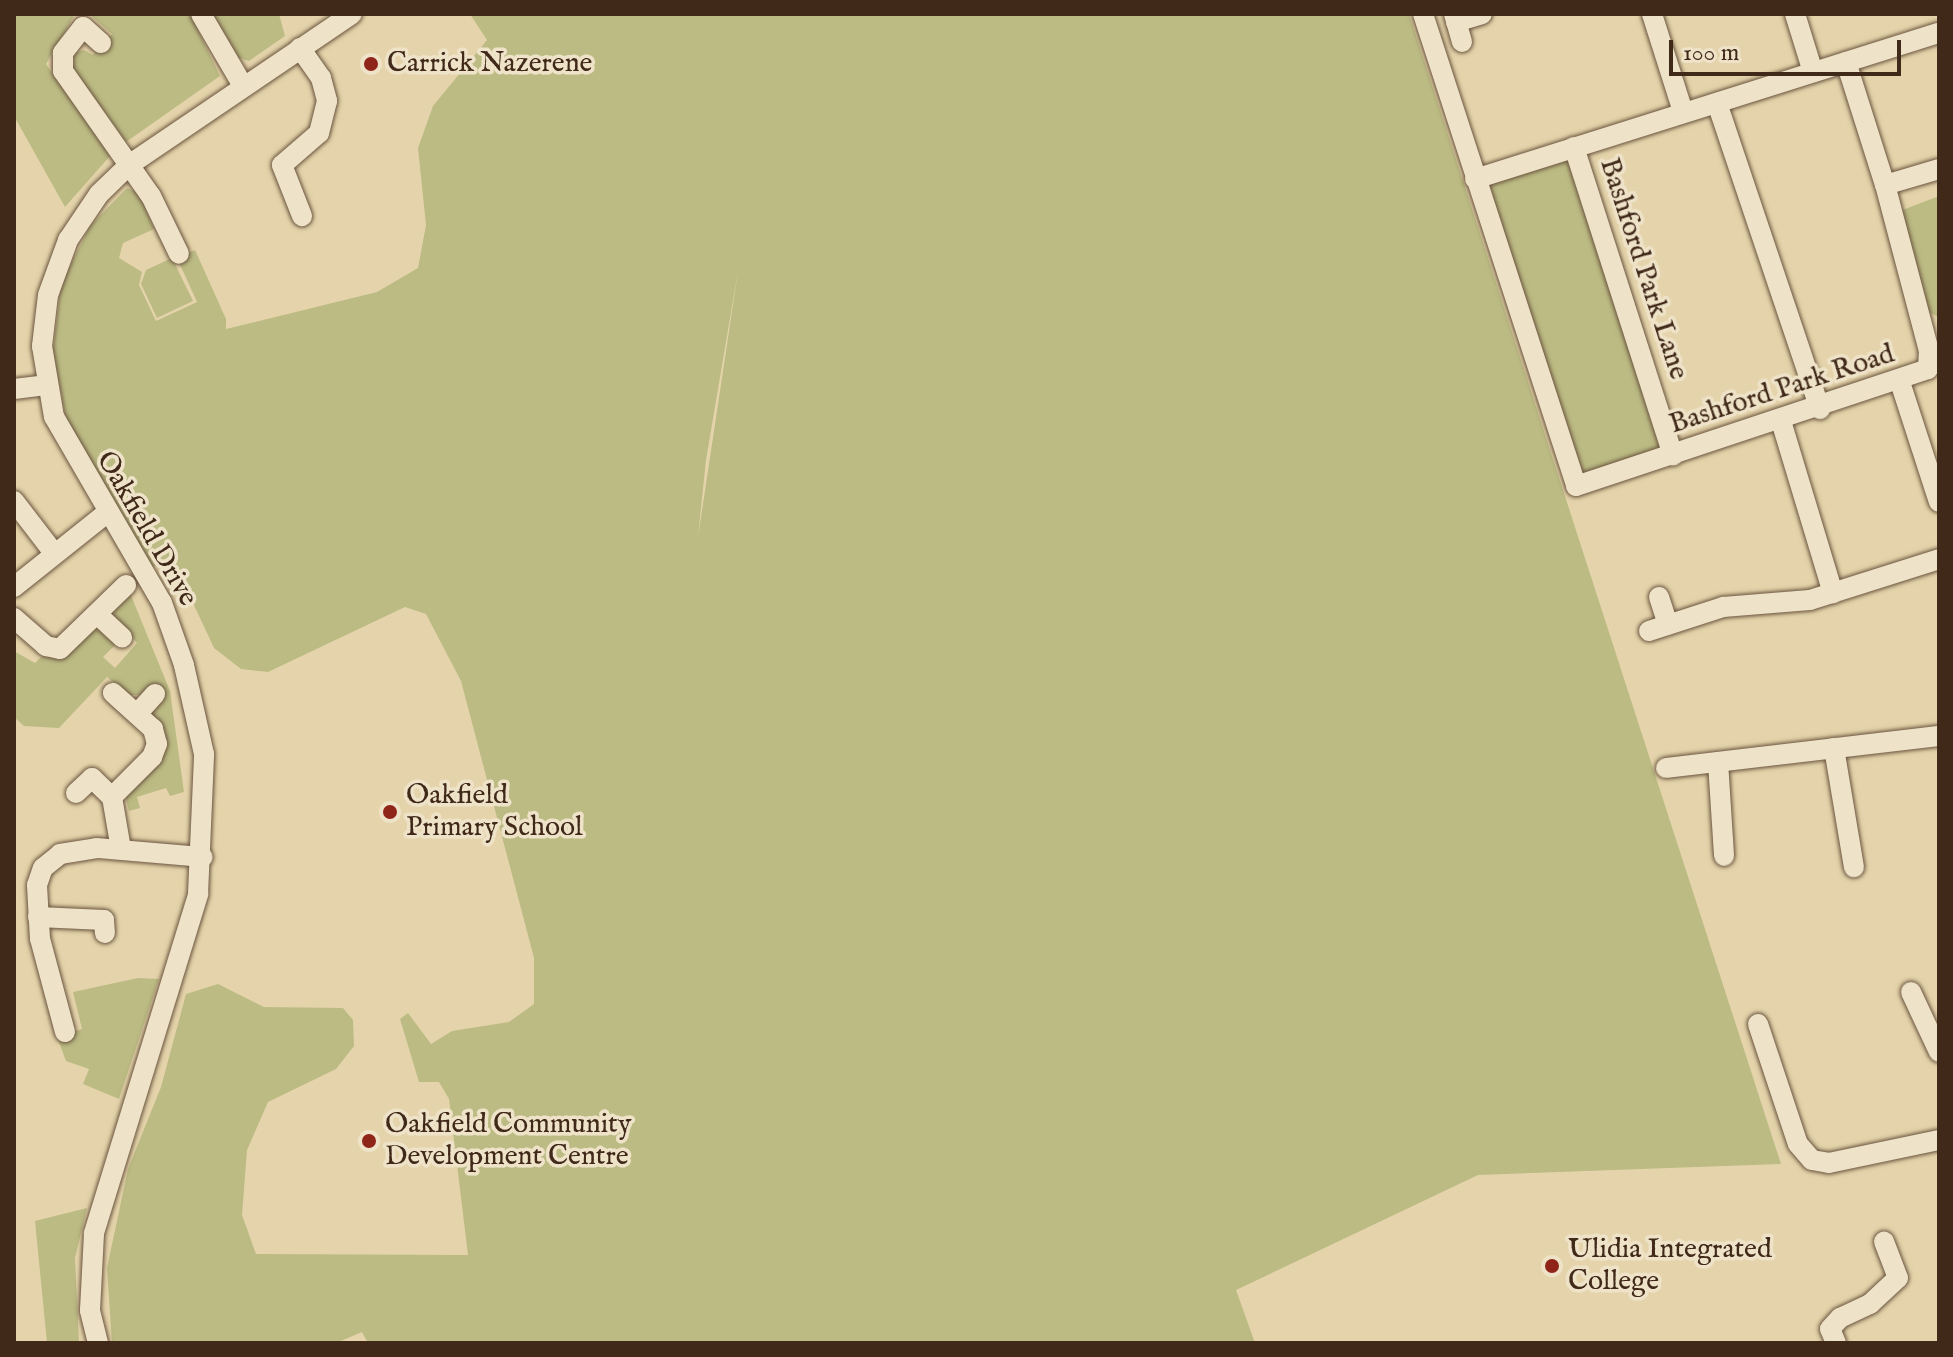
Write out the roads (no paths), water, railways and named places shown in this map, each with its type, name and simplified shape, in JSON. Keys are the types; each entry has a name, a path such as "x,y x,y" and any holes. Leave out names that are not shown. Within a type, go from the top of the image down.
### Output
{"street":[{"path":"201,14 243,86"},
{"name":"Oakfield Drive","path":"98,1343 90,1310 90,1269 100,1203 184,949 203,857 204,754 184,665 162,603 62,437 46,385 43,330 54,272 83,216 129,165 352,14"},
{"path":"1423,14 1475,179 1939,33"},
{"path":"1462,42 1455,18 1482,14"},
{"path":"1652,14 1683,112"},
{"path":"1795,14 1813,72"},
{"path":"101,43 83,27 63,53 61,66 151,196 179,254"},
{"path":"300,48 321,78 327,101 319,133 282,165 302,216"},
{"name":"Bashford Park Road","path":"1475,179 1576,486 1820,409 1900,382 1928,369 1932,334 1846,62"},
{"path":"1717,103 1820,409"},
{"name":"Bashford Park Lane","path":"1574,147 1673,455"},
{"path":"1885,185 1939,169"},
{"path":"1900,382 1939,502"},
{"path":"14,389 46,385"},
{"path":"1781,421 1833,593"},
{"path":"14,501 54,553"},
{"path":"14,587 108,512"},
{"path":"1659,597 1658,628 1723,607 1810,600 1939,559"},
{"path":"14,618 56,650 98,615 126,585"},
{"path":"98,615 122,637"},
{"path":"112,797 157,747 154,731 113,693"},
{"path":"137,714 155,694"},
{"path":"1666,768 1939,736"},
{"path":"1834,748 1854,867"},
{"path":"1718,762 1724,856"},
{"path":"76,793 92,778 112,797 121,849"},
{"path":"65,1032 38,917 38,878 50,861 75,851 121,849 203,857"},
{"path":"38,917 104,919"},
{"path":"1911,992 1939,1052"},
{"path":"1758,1024 1798,1144 1812,1160 1842,1161 1939,1140"},
{"path":"1836,1343 1830,1329 1840,1318 1870,1304 1898,1278 1884,1242"}],"place":[{"name":"Carrick Nazerene","path":"371,64"},
{"name":"Oakfield Primary School","path":"390,812"},
{"name":"Oakfield Community Development Centre","path":"369,1141"},
{"name":"Ulidia Integrated College","path":"1552,1266"}]}
